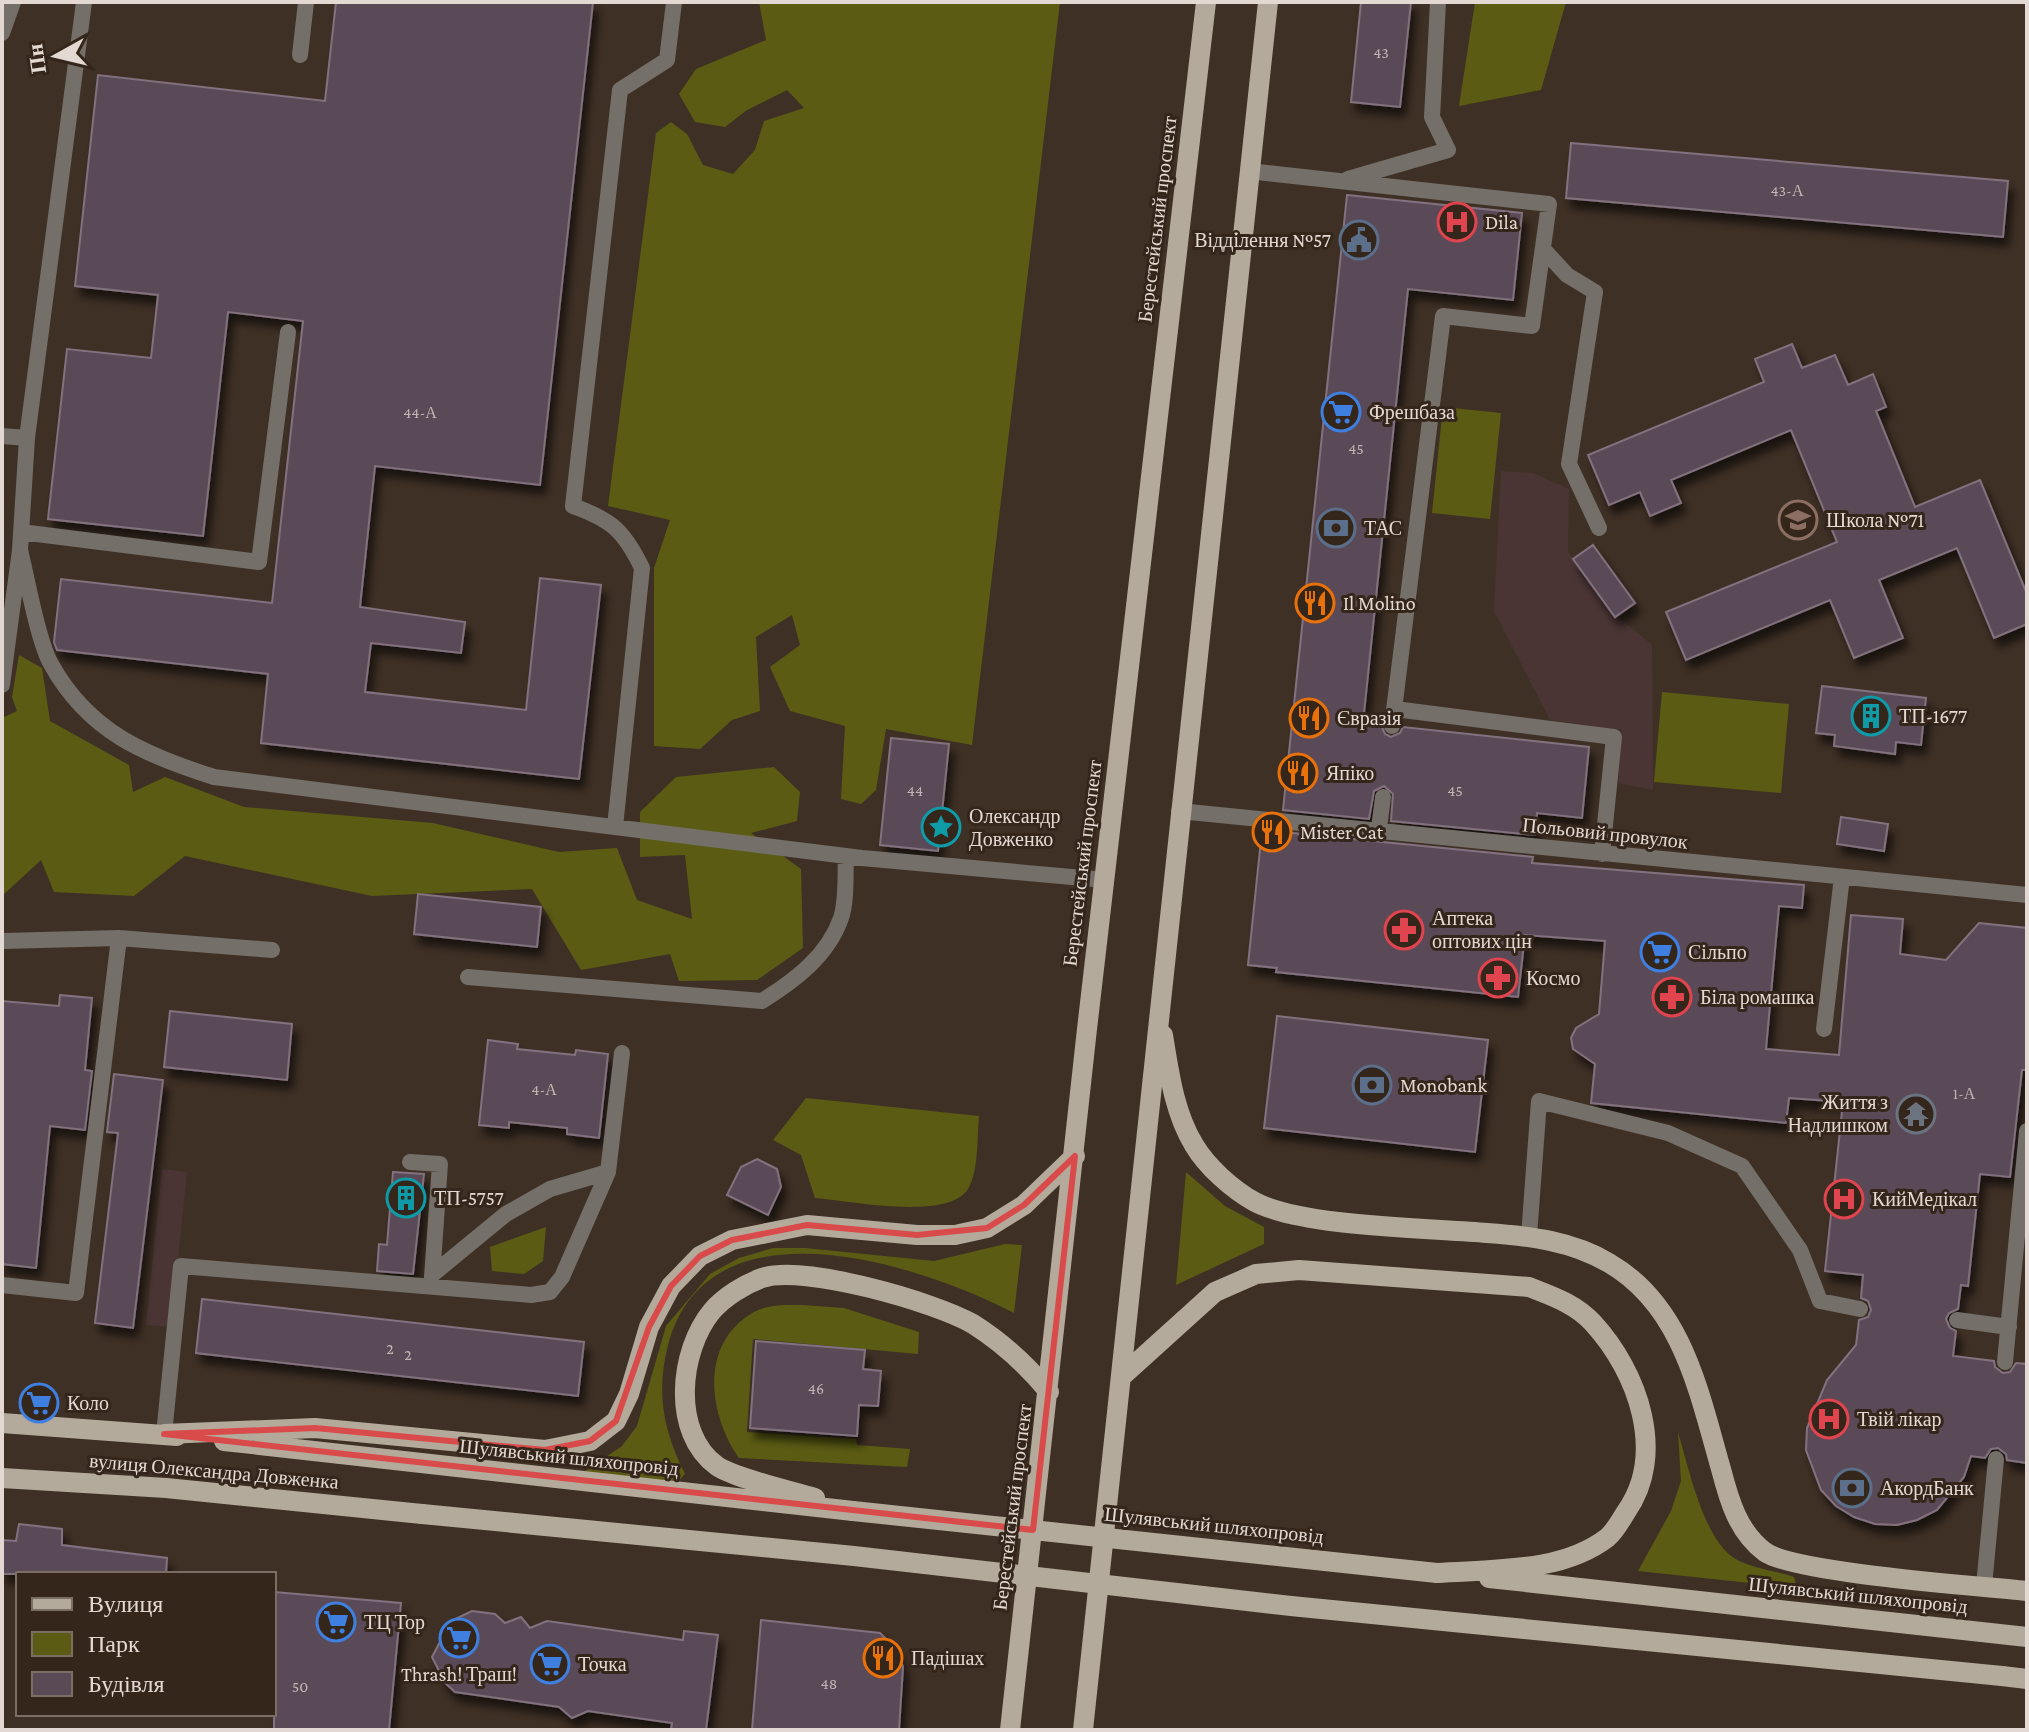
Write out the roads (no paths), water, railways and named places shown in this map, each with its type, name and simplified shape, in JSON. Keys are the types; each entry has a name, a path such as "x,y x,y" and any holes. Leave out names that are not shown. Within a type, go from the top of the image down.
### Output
{"main road":[{"name":"Берестейський проспект","path":"1010,1730 1206,2"},
{"path":"1083,1730 1268,2"},
{"path":"1159,1011 1173,1094 1194,1145 1226,1181 1256,1202 1297,1216 1529,1236 1572,1245 1611,1264 1656,1305 1680,1337 1729,1499 1744,1530 1767,1553 1820,1566 2027,1591"},
{"path":"164,1434 315,1428 545,1450 590,1441 616,1421 629,1394 649,1327 671,1286 700,1256 732,1240 807,1225 917,1235 955,1235 987,1228 1024,1205 1075,1156"},
{"path":"1121,1377 1215,1292 1256,1274 1299,1270 1529,1287 1563,1300 1591,1320 1621,1359 1639,1405 1647,1451 1640,1492 1610,1535 1577,1555 1534,1566 1437,1573"},
{"path":"853,1511 718,1467 697,1445 686,1414 689,1364 695,1341 712,1311 734,1292 763,1277 791,1273 831,1279 917,1302 970,1322 1027,1365 1049,1392"},
{"name":"вулиця Олександра Довженка","path":"2,1423 164,1434 417,1465"},
{"name":"Шулявський шляхопровід","path":"417,1465 2027,1637"},
{"name":"вулиця Олександра Довженка","path":"2,1478 166,1488 854,1556 1291,1606 2027,1679"}],"lane":[{"path":"2,33 13,2"},
{"path":"2,685 21,541 27,438 84,2"},
{"path":"300,55 306,2"},
{"path":"615,827 642,568 627,537 602,516 573,506 620,90 667,60 674,2"},
{"path":"1338,182 1448,150 1432,117 1438,2"},
{"path":"1248,171 1549,204 1532,326 1443,316 1394,717 1614,737 1602,854"},
{"path":"1544,250 1567,275 1595,292 1569,464 1599,528"},
{"path":"21,541 259,562 288,332"},
{"path":"2,436 27,438"},
{"path":"21,541 50,662 94,721 153,758 214,777 846,856 1105,880"},
{"path":"1379,828 1383,797"},
{"name":"Польовий провулок","path":"1179,811 1379,828 1602,854 2027,895"},
{"path":"468,977 762,1001 793,981 826,948 842,916 846,856"},
{"path":"1824,1029 1842,877"},
{"path":"2,941 119,938 272,950"},
{"path":"2,1285 76,1293 119,938"},
{"path":"164,1434 181,1266 432,1281 531,1295 550,1292 569,1263 608,1172 622,1053"},
{"path":"1529,1236 1539,1101 1668,1133 1742,1166 1800,1250 1820,1301 1860,1309"},
{"path":"2005,1362 2021,1267 2027,1131"},
{"path":"410,1162 440,1164 432,1281"},
{"path":"432,1281 506,1214 550,1189 608,1172"},
{"path":"1957,1320 2009,1327"},
{"path":"1984,1586 1996,1459"}],"place":[{"name":"Dila","path":"1457,222"},
{"name":"Відділення №57","path":"1359,240"},
{"name":"Фрешбаза","path":"1341,412"},
{"name":"Школа №71","path":"1798,520"},
{"name":"ТАС","path":"1336,528"},
{"name":"Il Molino","path":"1315,603"},
{"name":"ТП-1677","path":"1871,716"},
{"name":"Євразія","path":"1309,718"},
{"name":"Япіко","path":"1298,773"},
{"name":"Олександр Довженко","path":"941,827"},
{"name":"Mister Cat","path":"1272,832"},
{"name":"Аптека оптових цін","path":"1404,930"},
{"name":"Сільпо","path":"1660,952"},
{"name":"Космо","path":"1498,978"},
{"name":"Біла ромашка","path":"1672,997"},
{"name":"Monobank","path":"1372,1085"},
{"name":"Життя з Надлишком","path":"1916,1114"},
{"name":"ТП-5757","path":"406,1198"},
{"name":"КийМедікал","path":"1844,1199"},
{"name":"Коло","path":"39,1403"},
{"name":"Твій лікар","path":"1829,1419"},
{"name":"АкордБанк","path":"1852,1488"},
{"name":"ТЦ Тор","path":"336,1622"},
{"name":"Thrash! Траш!","path":"459,1638"},
{"name":"Падішах","path":"883,1658"},
{"name":"Точка","path":"550,1664"}]}
